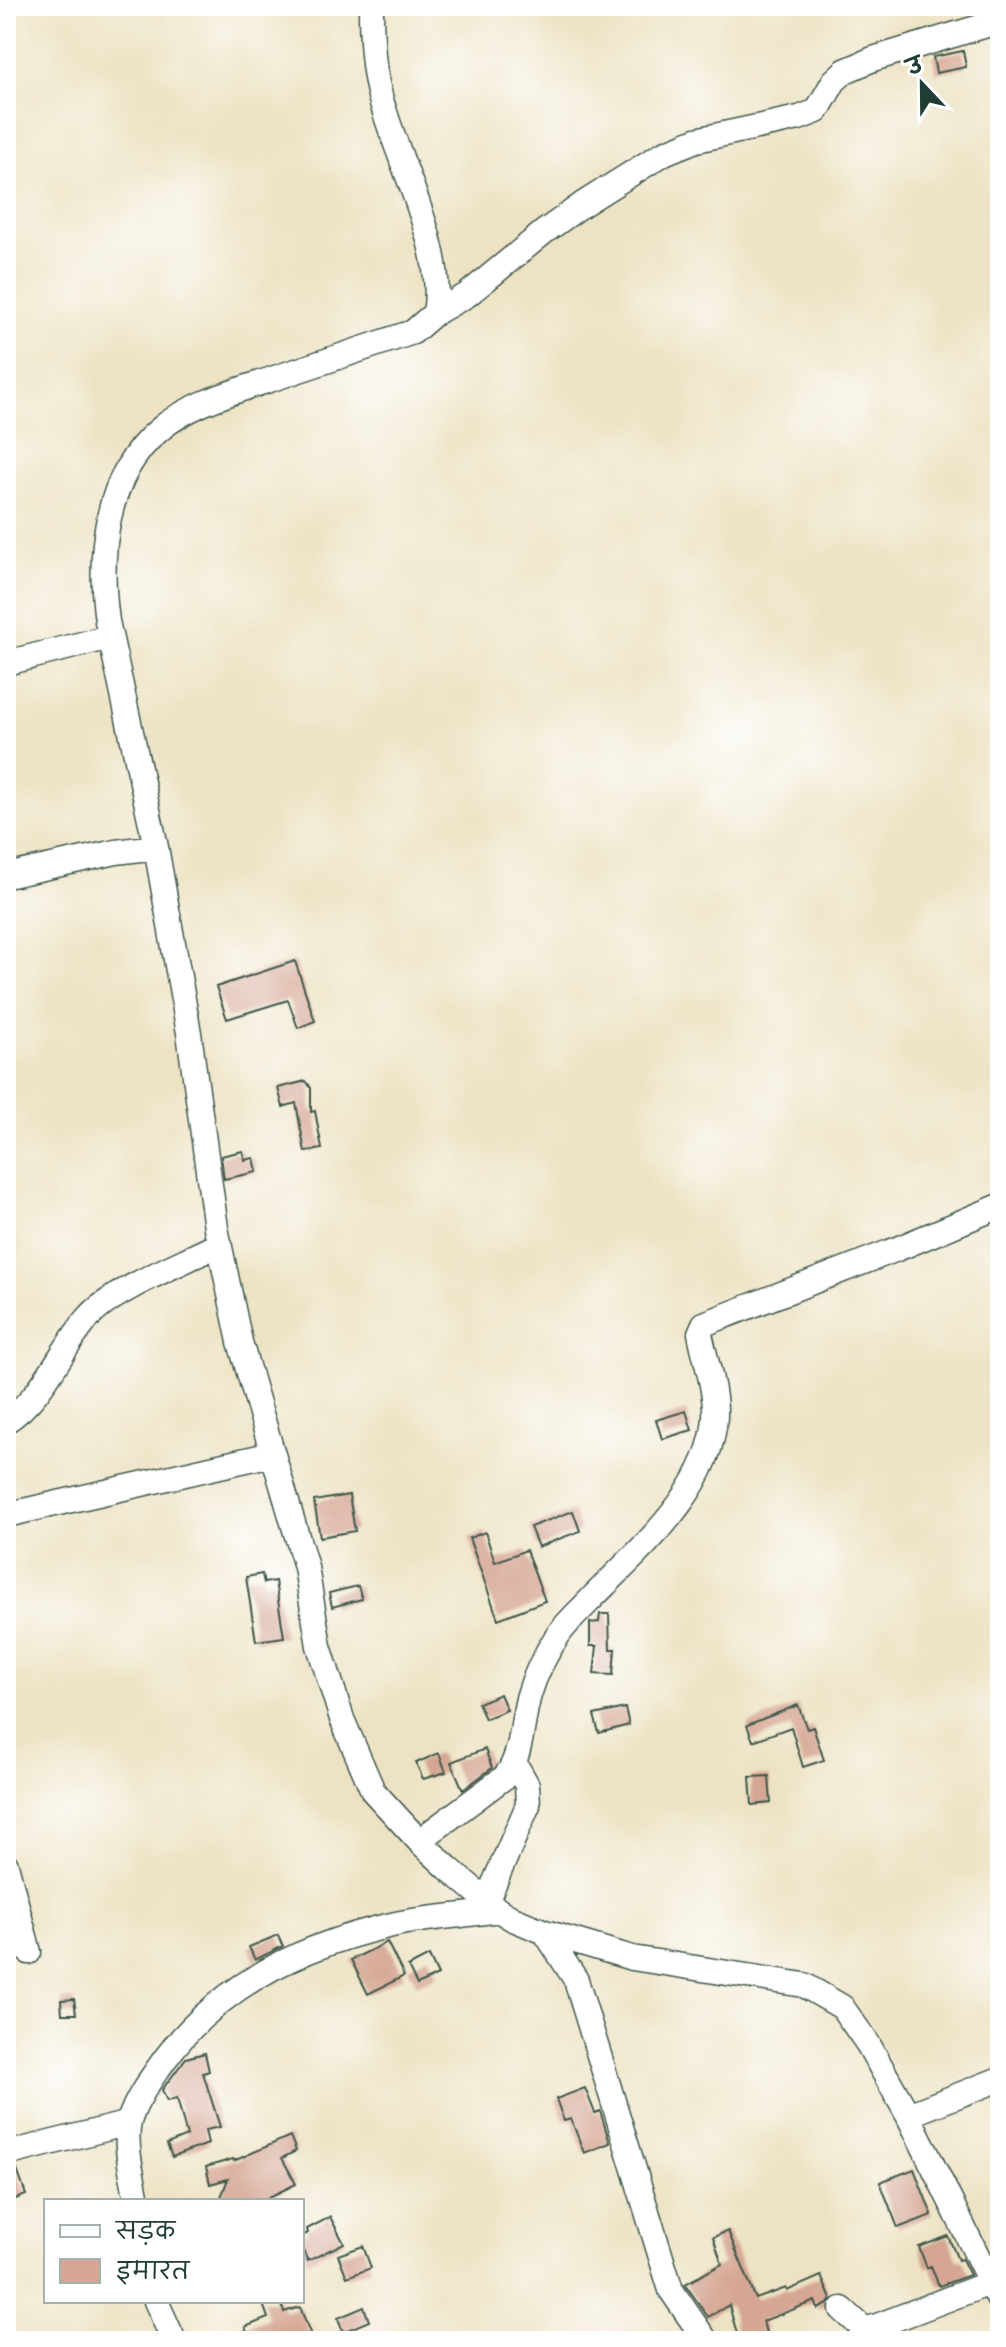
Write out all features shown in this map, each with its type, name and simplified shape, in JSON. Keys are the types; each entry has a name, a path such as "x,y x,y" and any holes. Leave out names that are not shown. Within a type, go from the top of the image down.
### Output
{"street":[{"path":"371,6 374,72 390,128 427,232 437,294 435,313"},
{"path":"842,2309 864,2329 869,2329 995,2293 908,2115 868,2044 842,2007 804,1985 632,1958 545,1932 493,1905 419,1841 373,1791 342,1719 319,1646 306,1567 240,1342 219,1244 189,1033 156,847 110,637 103,590 107,524 111,506 132,460 159,429 194,409 235,392 413,332 435,313 467,295 570,213 664,153 696,140 799,118 817,111 834,81 845,71 873,59 1000,21"},
{"path":"6,663 110,637"},
{"path":"6,876 116,852 156,847"},
{"path":"419,1841 491,1789 515,1764 529,1694 559,1634 647,1542 698,1479 706,1463 715,1417 714,1395 700,1333 704,1324 1000,1206"},
{"path":"6,1421 36,1393 91,1314 116,1296 219,1244"},
{"path":"6,1515 272,1454"},
{"path":"493,1905 528,1805 527,1785 515,1764"},
{"path":"6,1865 29,1952"},
{"path":"137,2199 129,2123 153,2076 175,2046 193,2025 240,1984 287,1961 372,1931 493,1905"},
{"path":"545,1932 576,1980 671,2290 706,2341"},
{"path":"908,2115 1000,2079"},
{"path":"6,2154 129,2123"},
{"path":"157,2303 174,2341"}],"building":[{"path":"963,51 966,67 936,73 933,57"},
{"path":"295,961 315,1021 298,1028 288,1000 227,1019 216,987"},
{"path":"306,1081 311,1088 311,1112 315,1111 322,1149 305,1152 296,1103 283,1107 278,1088"},
{"path":"243,1151 245,1160 254,1158 257,1172 224,1179 221,1156"},
{"path":"686,1411 692,1430 662,1439 656,1420"},
{"path":"349,1495 355,1531 320,1537 314,1501"},
{"path":"573,1511 580,1531 538,1547 530,1527"},
{"path":"485,1532 495,1562 526,1550 545,1601 498,1619 469,1538"},
{"path":"262,1574 264,1583 275,1581 284,1637 256,1641 246,1577"},
{"path":"358,1586 362,1599 332,1607 329,1593"},
{"path":"600,1614 609,1614 610,1649 615,1649 613,1675 594,1674 597,1646 590,1646 590,1623 599,1622"},
{"path":"500,1694 507,1710 485,1719 478,1703"},
{"path":"798,1705 807,1729 813,1727 824,1760 803,1767 791,1727 753,1741 747,1725"},
{"path":"625,1708 629,1725 599,1733 594,1715"},
{"path":"485,1749 492,1768 463,1790 451,1762"},
{"path":"439,1753 446,1772 423,1779 416,1763"},
{"path":"769,1776 771,1803 752,1805 750,1777"},
{"path":"278,1935 283,1946 255,1960 249,1947"},
{"path":"387,1942 404,1976 368,1994 351,1960"},
{"path":"429,1956 438,1975 417,1985 408,1967"},
{"path":"74,1999 76,2014 62,2014 61,2000"},
{"path":"205,2053 209,2071 203,2073 220,2127 205,2130 208,2144 172,2157 167,2144 187,2136 177,2098 167,2101 162,2090 186,2058"},
{"path":"585,2088 595,2113 600,2111 610,2143 584,2153 571,2119 564,2121 556,2099"},
{"path":"290,2136 296,2151 282,2158 296,2184 265,2199 224,2199 221,2197 228,2179 210,2184 206,2167 234,2161"},
{"path":"16,2167 26,2195 13,2200 6,2182 6,2169"},
{"path":"914,2169 932,2215 898,2228 880,2182"},
{"path":"330,2217 344,2243 308,2261 304,2253 307,2229"},
{"path":"728,2231 756,2299 786,2288 787,2291 821,2276 831,2299 828,2304 818,2309 815,2301 763,2321 768,2341 739,2341 729,2305 708,2317 685,2284 722,2264 713,2237"},
{"path":"948,2236 958,2260 962,2259 970,2275 939,2286 931,2266 927,2268 919,2247"},
{"path":"363,2246 371,2268 347,2277 338,2255"},
{"path":"263,2303 281,2303 284,2312 300,2307 312,2338 303,2341 250,2341 245,2327 268,2318"},
{"path":"364,2307 369,2321 343,2332 338,2318"}]}
